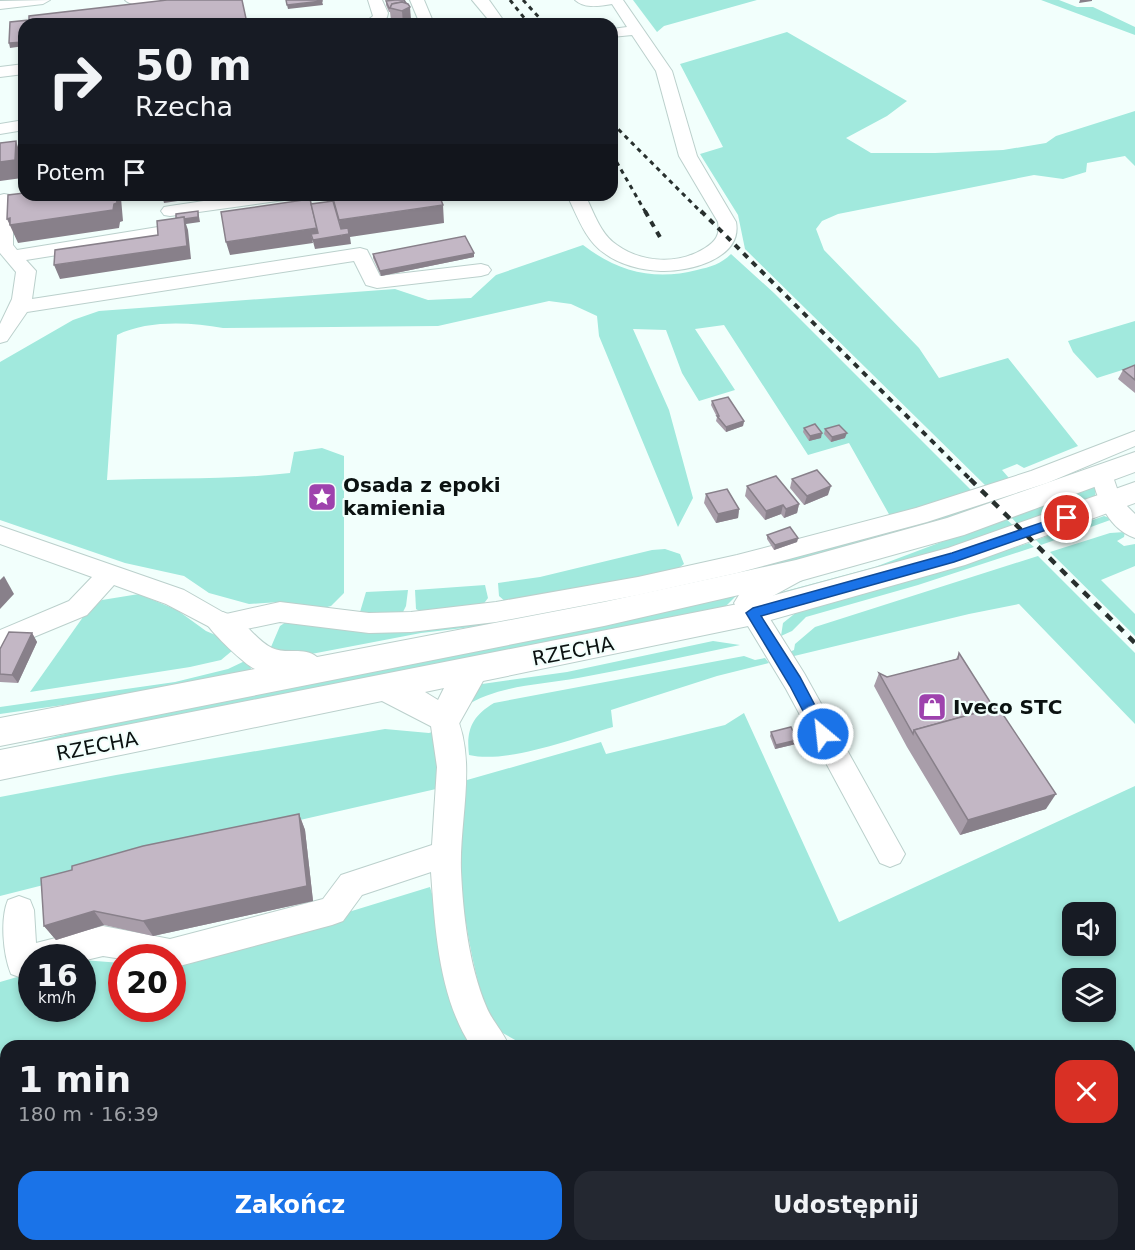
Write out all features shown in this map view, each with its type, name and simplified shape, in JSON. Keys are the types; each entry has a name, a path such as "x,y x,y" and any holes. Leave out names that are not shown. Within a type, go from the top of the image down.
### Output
{"main road":[{"name":"RZECHA","path":"0,765 471,672 753,613 954,558 1116,490 1135,462"},
{"name":"RZECHA","path":"0,732 638,607 796,571 954,527 1116,490"},
{"path":"223,624 236,630 260,657 271,661 347,664"},
{"path":"387,688 444,719 471,672"}],"street":[{"path":"0,5 43,0"},
{"path":"132,0 169,0"},
{"path":"375,0 381,13 380,18"},
{"path":"419,0 425,18"},
{"path":"479,0 495,18"},
{"path":"579,201 603,243 631,260 656,265 689,262 713,252 728,238 727,222 696,171 683,143 668,81 660,64 614,0 592,3 582,0"},
{"path":"618,32 637,30"},
{"path":"0,72 18,70"},
{"path":"0,129 18,126"},
{"path":"0,337 21,307 26,271 4,246 8,198"},
{"path":"170,210 228,201"},
{"path":"13,256 158,233"},
{"path":"21,307 360,254 373,281 377,282 481,270"},
{"path":"0,535 193,605 223,624 254,615 280,612 369,623 411,622 496,612 638,586 737,564 919,516 1039,477 1135,438"},
{"path":"1116,490 1135,529"},
{"path":"796,571 751,597 747,603 795,681 890,854"},
{"path":"0,641 78,608 110,574"},
{"path":"444,719 452,772 446,854 450,919 466,998 476,1025 488,1040"},
{"path":"92,944 104,941 170,954 332,911 352,885 446,854"},
{"path":"19,910 21,944"}],"green space":[{"path":"633,0 757,0 664,26 657,32"},
{"path":"1041,0 1059,0 1077,7 1093,7 1135,27 1135,35"},
{"path":"787,32 907,101 887,116 846,138 871,153 1003,150 1046,143 1056,136 1135,111 1135,166 1125,156 1087,163 1086,172 1063,179 1034,175 838,214 822,221 816,229 824,250 919,348 939,378 1008,358 1078,446 1024,468 1017,464 1002,470 1009,478 988,488 745,249 738,215 700,154 723,147 680,64"},
{"path":"583,245 623,268 666,275 702,269 719,263 731,254 774,293 974,493 890,516 849,443 808,455 724,325 695,329 735,390 699,401 682,373 666,330 633,329 669,410 693,498 678,527 599,336 597,316 571,304 549,301 438,326 223,328 197,324 169,324 142,327 117,335 107,480 221,478 290,473 294,452 322,448 344,456 344,593 331,606 320,609 279,602 249,604 209,593 184,576 125,563 0,520 0,362 73,320 99,311 395,289 428,300 471,298 496,275"},
{"path":"1135,321 1135,366 1097,378 1073,352 1068,341"},
{"path":"1096,486 1095,499 1020,527 1011,517"},
{"path":"987,500 993,505 788,565 497,624 421,633 306,655 288,653 271,647 280,626 286,622 472,620"},
{"path":"1104,516 1113,519 1041,545 1036,540"},
{"path":"1005,518 1016,528 812,589 763,597 875,567"},
{"path":"1125,532 1124,537 1117,541 1124,546 1135,544 1135,566 1101,580 1135,614 1135,636 1050,552 1110,533"},
{"path":"1029,543 1034,547 918,585 806,617 792,631 781,636 783,623 798,611 928,575"},
{"path":"665,549 680,554 684,564 674,572 506,602 499,596 498,583 540,577 652,550"},
{"path":"1038,556 1135,653 1135,724 1019,604 790,657 787,653 794,650 795,644 815,627"},
{"path":"485,585 488,598 482,606 421,612 416,609 415,590"},
{"path":"408,590 406,606 402,614 371,616 360,612 366,592"},
{"path":"139,594 177,610 206,631 239,645 221,660 190,667 30,692 88,610 102,600"},
{"path":"737,595 724,608 12,748 144,713"},
{"path":"713,641 740,645 578,678 505,690 464,707 474,690 482,684 567,672"},
{"path":"744,656 755,660 765,658 769,663 717,676 611,710 613,727 521,753 485,757 469,755 468,746 472,724 480,713 494,703"},
{"path":"247,660 252,671 84,702 0,714 0,707 175,682 228,669"},
{"path":"744,713 839,922 1135,786 1135,1040 515,1040 490,1026 474,967 463,905 458,843 460,782 601,742 606,754 725,725"},
{"path":"385,729 429,733 435,731 436,789 300,820 0,896 0,797"},
{"path":"430,887 476,1040 0,1040 0,982 18,977 18,1022 96,1022 96,961 108,962 108,1022 186,1022 186,962"}],"building":[{"path":"167,0 242,0 246,18 29,18 29,16"},
{"path":"286,0 322,0 322,1 287,5"},
{"path":"404,0 406,3 392,4 389,8 386,1"},
{"path":"402,2 410,7 402,11 390,8 392,4"},
{"path":"18,21 18,42 9,43 10,22"},
{"path":"16,141 15,160 0,162 0,143"},
{"path":"18,194 18,201 117,201 117,203 114,204 113,210 10,225 10,218 7,219 8,195"},
{"path":"310,201 317,228 226,242 221,212"},
{"path":"333,201 341,229 348,228 349,234 313,240 311,234 318,233 311,204"},
{"path":"334,201 441,201 443,205 339,220"},
{"path":"198,211 198,217 176,218 176,214"},
{"path":"184,217 187,246 54,265 55,250 158,235 157,221"},
{"path":"465,236 474,253 380,271 373,254"},
{"path":"1135,365 1135,380 1123,370"},
{"path":"728,397 744,421 726,427 717,416 719,416 712,401"},
{"path":"815,424 822,433 810,436 804,428"},
{"path":"839,425 847,433 832,437 825,429"},
{"path":"817,470 831,486 807,496 792,479"},
{"path":"776,476 799,504 786,509 783,505 766,511 747,486"},
{"path":"727,489 739,509 718,514 706,494"},
{"path":"790,527 798,538 775,545 767,535"},
{"path":"9,632 32,633 12,675 0,674 0,649"},
{"name":"Iveco STC","path":"959,653 994,708 914,730 913,734 879,673 887,677 958,659"},
{"path":"998,707 1056,794 968,820 914,730"},
{"path":"791,727 797,740 776,745 771,732"},
{"path":"299,814 307,886 143,921 94,911 44,926 41,878 72,870 72,866 143,846"}],"railway":[{"path":"510,0 524,18"},
{"path":"523,0 540,18"},
{"path":"618,129 702,213"},
{"path":"618,164 646,213"},
{"path":"645,211 661,239"},
{"path":"701,211 972,481"},
{"path":"970,479 1135,643"}],"place":[{"name":"Osada z epoki kamienia","path":"322,497"},
{"name":"Iveco STC","path":"932,707"}],"route":[{"path":"823,734 795,681 753,613 860,586 954,558 1067,518"}]}
